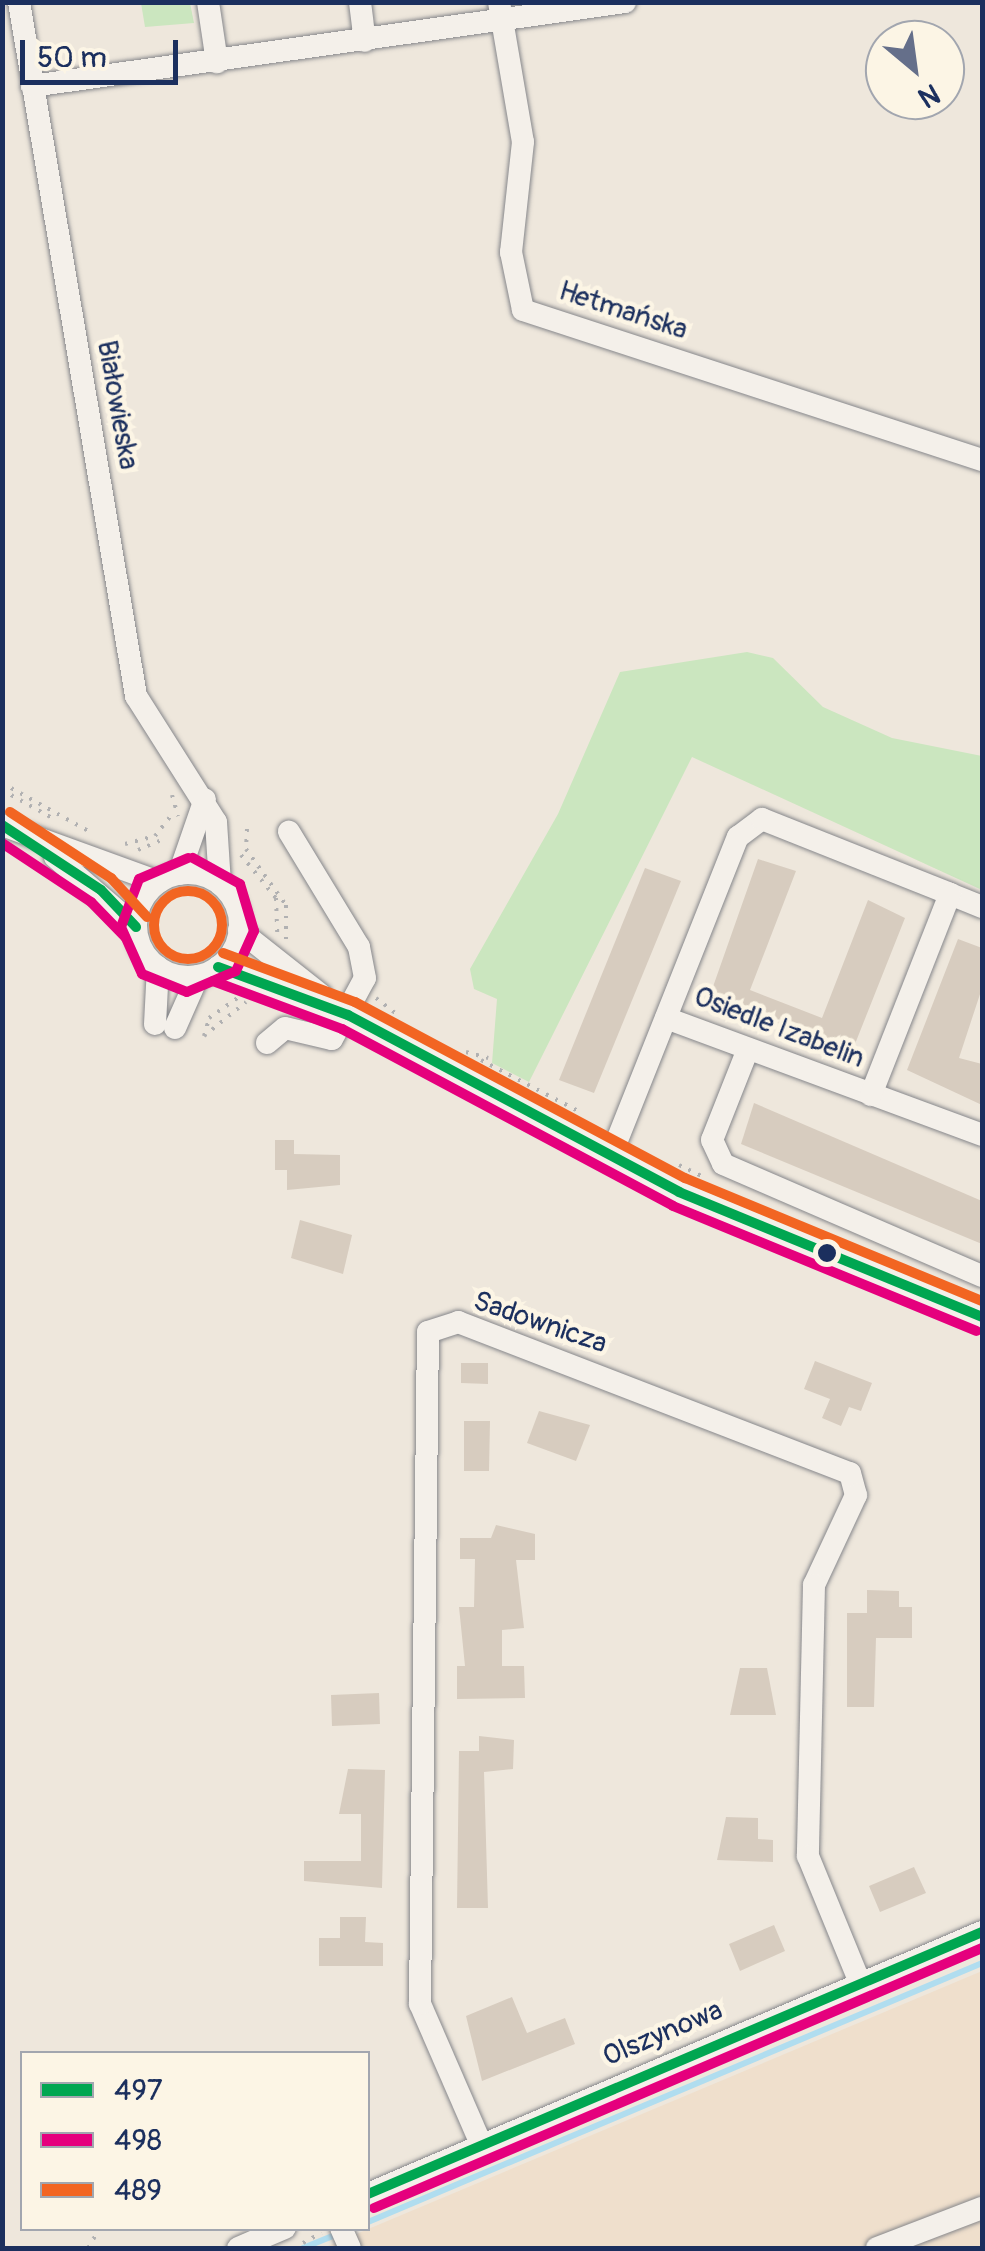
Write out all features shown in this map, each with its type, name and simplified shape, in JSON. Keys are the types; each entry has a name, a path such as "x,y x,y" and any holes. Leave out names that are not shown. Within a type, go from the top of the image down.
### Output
{"street":[{"name":"Białowieska","path":"19,2 136,696 206,799 220,884"},
{"path":"208,2 217,62"},
{"path":"360,2 365,41"},
{"path":"32,86 365,41 500,12 625,2"},
{"name":"Hetmańska","path":"500,12 523,142 511,252 523,310 982,460"},
{"path":"136,927 141,901 169,878 206,799"},
{"name":"Osiedle Izabelin","path":"613,1151 747,825 762,818 982,908"},
{"path":"2,825 36,843 136,927 158,967 165,1026 240,930"},
{"path":"267,1043 285,1028 332,1040 352,1005 365,966 358,947 289,832"},
{"path":"36,843 169,878 220,884 240,930 352,1005 613,1151 982,1318"},
{"name":"Osiedle Izabelin","path":"871,1095 950,894"},
{"path":"158,967 208,972 352,1005"},
{"name":"Osiedle Izabelin","path":"666,1018 982,1135"},
{"path":"748,1049 712,1140 723,1164 982,1276"},
{"name":"Sadownicza","path":"481,2144 420,2004 428,1332 458,1322 850,1474 856,1495 814,1585 808,1856 860,1983"},
{"name":"Olszynowa","path":"370,2193 982,1932"},
{"path":"877,2248 982,2208"},
{"path":"238,2248 278,2231"}],"path":[{"path":"2,787 97,839"},
{"path":"111,849 156,844 174,815 155,836 116,844"},
{"path":"235,849 276,898 275,938 285,950"},
{"path":"249,985 209,1018 204,1036 258,993"},
{"path":"352,1005 405,1028"},
{"path":"455,1056 541,1086 613,1151"},
{"path":"673,1170 712,1188"},
{"path":"292,2248 324,2231"}],"shaded area":[{"path":"982,1971 982,2248 323,2248"}],"green space":[{"path":"141,3 190,3 194,23 145,27"},
{"path":"747,652 773,658 823,707 892,738 982,756 982,890 692,757 529,1082 492,1063 497,999 474,989 470,969 558,814 620,672"}],"building":[{"path":"758,859 796,871 750,990 822,1018 868,900 905,918 853,1049 709,998"},
{"path":"645,868 681,881 594,1093 559,1080"},
{"path":"958,939 982,948 982,988 959,1058 982,1064 982,1105 907,1070"},
{"path":"754,1103 982,1201 982,1244 741,1144"},
{"path":"275,1140 294,1140 294,1154 340,1155 340,1185 287,1190 287,1170 275,1170"},
{"path":"300,1220 352,1235 343,1274 291,1258"},
{"path":"815,1361 872,1383 861,1411 849,1407 841,1426 822,1418 830,1399 804,1389"},
{"path":"461,1363 488,1363 488,1384 461,1383"},
{"path":"539,1411 590,1425 576,1461 527,1443"},
{"path":"464,1421 490,1421 489,1471 464,1471"},
{"path":"496,1525 535,1534 535,1560 516,1560 524,1628 502,1630 502,1666 524,1666 525,1698 457,1699 457,1666 465,1666 459,1607 474,1607 475,1559 460,1559 460,1538 491,1538"},
{"path":"867,1590 899,1591 899,1607 912,1607 912,1638 876,1638 874,1707 847,1707 847,1613 867,1613"},
{"path":"740,1668 767,1668 776,1715 730,1715"},
{"path":"379,1693 380,1724 332,1726 331,1695"},
{"path":"479,1736 514,1740 513,1769 484,1772 488,1908 457,1908 459,1751 479,1751"},
{"path":"348,1769 385,1770 382,1888 304,1881 304,1861 361,1861 361,1814 339,1814"},
{"path":"726,1817 758,1818 758,1839 773,1840 773,1862 717,1860"},
{"path":"914,1867 926,1893 880,1912 869,1886"},
{"path":"340,1917 366,1917 365,1942 383,1943 383,1966 319,1966 319,1938 340,1938"},
{"path":"774,1925 785,1951 740,1971 729,1944"},
{"path":"512,1997 527,2033 565,2018 575,2044 482,2081 466,2016"}],"waterway":[{"path":"370,2221 982,1963"},
{"path":"303,2248 332,2236"}],"transit line":[{"name":"489","path":"10,812 111,878 147,917"},
{"name":"497","path":"2,825 101,890 136,927"},
{"name":"498","path":"2,843 91,902 125,937"},
{"name":"498","path":"188,858 139,879 121,927 142,974 187,992 236,971 254,931 240,884 193,858"},
{"name":"489","path":"188,891 201,893 212,901 220,912 222,925 220,938 212,949 201,957 188,959 175,957 164,949 156,938 154,925 156,912 164,901 175,893 188,891"},
{"name":"489","path":"223,953 355,1002 685,1178 982,1301"},
{"name":"497","path":"218,967 348,1015 679,1192 982,1317"},
{"name":"498","path":"213,981 342,1029 673,1206 976,1331"},
{"name":"497","path":"370,2193 982,1932"},
{"name":"498","path":"374,2208 982,1948"}]}
